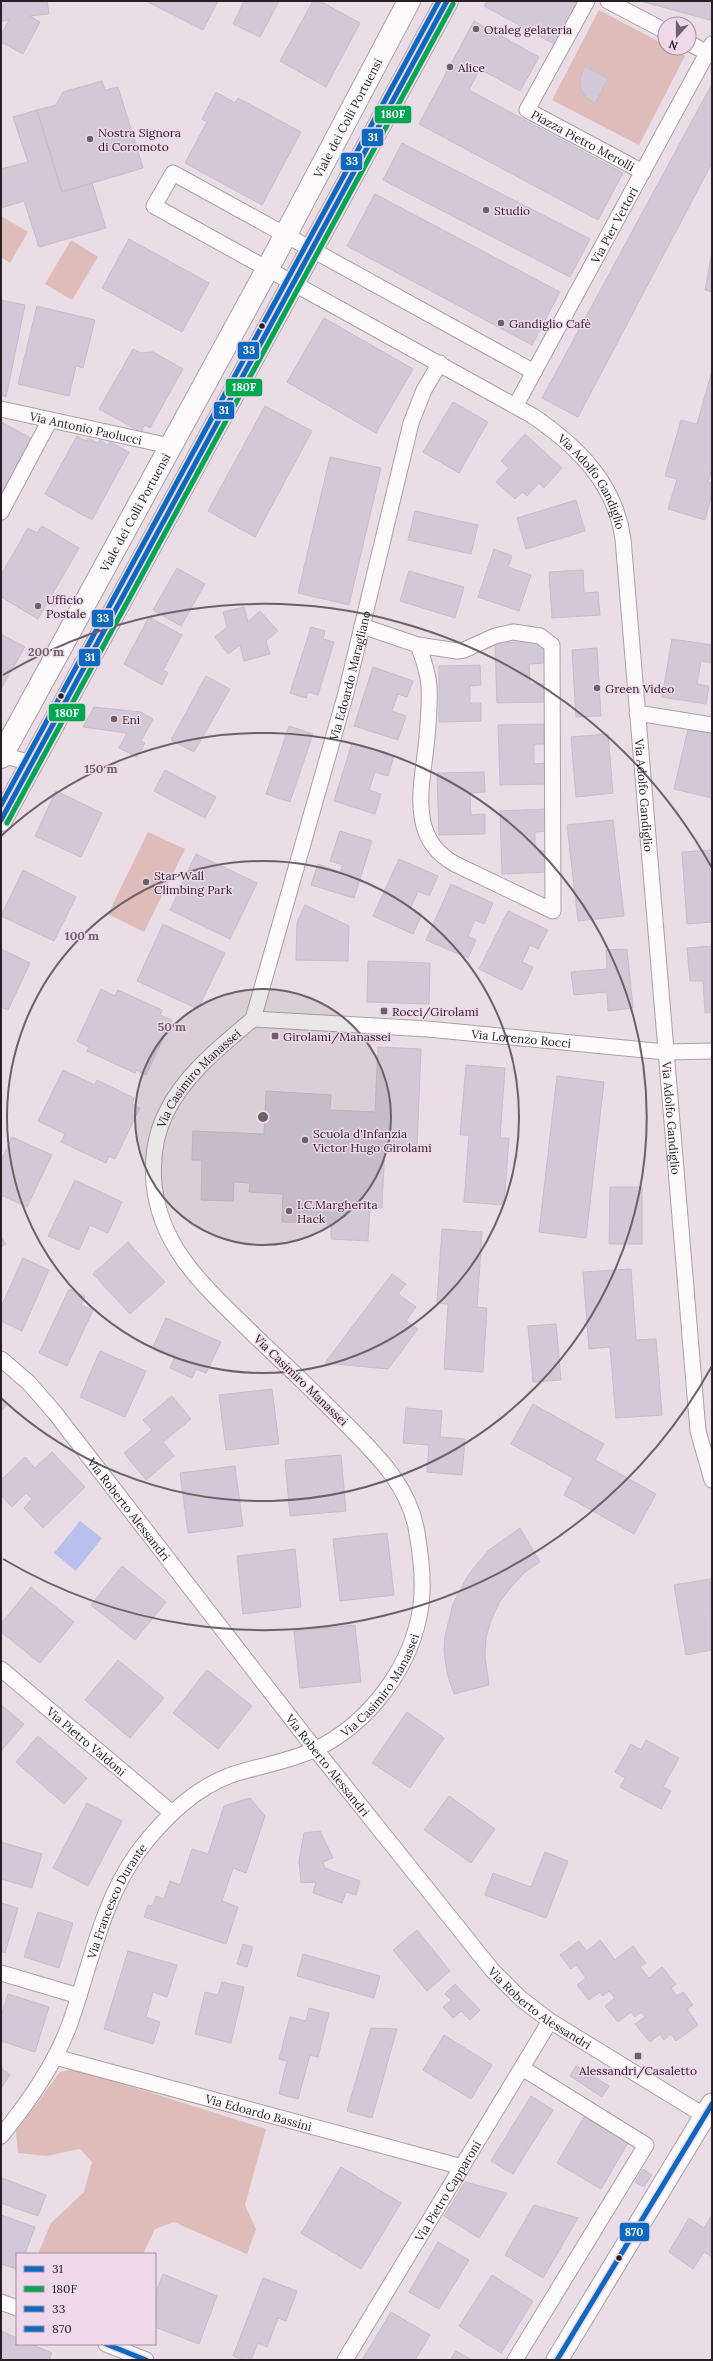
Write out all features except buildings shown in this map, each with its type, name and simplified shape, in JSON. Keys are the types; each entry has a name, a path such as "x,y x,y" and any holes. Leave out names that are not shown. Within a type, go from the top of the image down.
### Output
{"main road":[{"name":"Viale dei Colli Portuensi","path":"1,756 268,268 409,1"},
{"path":"1,820 447,1"}],"street":[{"name":"Piazza Pietro Merolli","path":"587,1 527,110 643,172"},
{"path":"608,1 657,27"},
{"path":"697,46 710,49"},
{"name":"Via Pier Vettori","path":"516,405 710,49"},
{"path":"293,282 154,206 173,173 534,372"},
{"name":"Via Adolfo Gandiglio","path":"293,282 516,405 556,432 577,450 607,490 616,510 623,539 698,1431 712,1480"},
{"name":"Via Edoardo Maragliano","path":"253,1019 346,693 411,423 424,390 440,363"},
{"name":"Via Antonio Paolucci","path":"1,409 170,446"},
{"path":"1,512 50,420"},
{"path":"362,626 418,645 464,650 495,636 513,632 540,636 552,645 553,911 443,858 433,847 420,809 420,790 426,746 429,686 425,665 418,645"},
{"path":"637,713 712,725"},
{"name":"Viale dei Colli Portuensi","path":"1,756 32,762"},
{"name":"Via Lorenzo Rocci","path":"253,1019 428,1029 666,1052 712,1051"},
{"name":"Via Casimiro Manassei","path":"253,1019 194,1072 165,1114 158,1135 154,1160 155,1193 162,1222 174,1248 201,1282 387,1466 412,1510 417,1529 421,1568 421,1605 416,1624 404,1655 389,1684 360,1720 316,1749"},
{"name":"Via Roberto Alessandri","path":"1,1359 28,1382 55,1413 316,1749 492,1970 520,1998 550,2020 708,2110"},
{"name":"Via Pietro Valdoni","path":"1,1669 172,1813"},
{"name":"Via Francesco Durante","path":"1,2136 55,2057 70,2024 103,1921 124,1873 146,1842 172,1813 199,1792 220,1780 316,1749"},
{"path":"1,1973 79,1996"},
{"name":"Via Pietro Capparoni","path":"345,2360 550,2020"},
{"name":"Via Edoardo Bassini","path":"55,2057 462,2167"},
{"path":"514,2360 646,2145 522,2068"},
{"path":"557,2360 708,2110"},
{"path":"1,2302 16,2308"},
{"path":"108,2345 146,2360"}],"shaded area":[{"path":"599,10 657,41 657,56 685,56 639,145 552,100"},
{"path":"1,216 28,232 10,263 1,257"},
{"path":"71,240 98,257 72,300 45,284"},
{"name":"Star Wall Climbing Park","path":"148,832 185,849 144,932 108,914"},
{"path":"75,2069 266,2129 245,2205 256,2229 247,2254 174,2222 155,2229 143,2253 38,2253 51,2223 84,2192 92,2162 80,2149 46,2156 18,2153 16,2131 60,2072"}],"water":[{"path":"80,1521 102,1538 76,1571 54,1553"}],"transit line":[{"name":"33","path":"1,805 439,1"},
{"name":"31","path":"1,820 447,1"},
{"name":"180F","path":"7,823 453,4"},
{"name":"870","path":"557,2360 712,2104"},
{"name":"870","path":"108,2345 146,2360"}],"place":[{"name":"Otaleg gelateria","path":"476,29"},
{"name":"Alice","path":"450,67"},
{"name":"Nostra Signora di Coromoto","path":"90,139"},
{"name":"Studio","path":"486,210"},
{"name":"Gandiglio Cafè","path":"501,323"},
{"name":"Ufficio Postale","path":"38,606"},
{"name":"Green Video","path":"597,688"},
{"name":"Eni","path":"114,719"},
{"name":"Star Wall Climbing Park","path":"146,882"},
{"name":"Rocci/Girolami","path":"384,1011"},
{"name":"Girolami/Manassei","path":"275,1036"},
{"name":"Scuola d'Infanzia Victor Hugo Girolami","path":"305,1140"},
{"name":"I.C.Margherita Hack","path":"289,1211"},
{"name":"Alessandri/Casaletto","path":"638,2056"}]}
